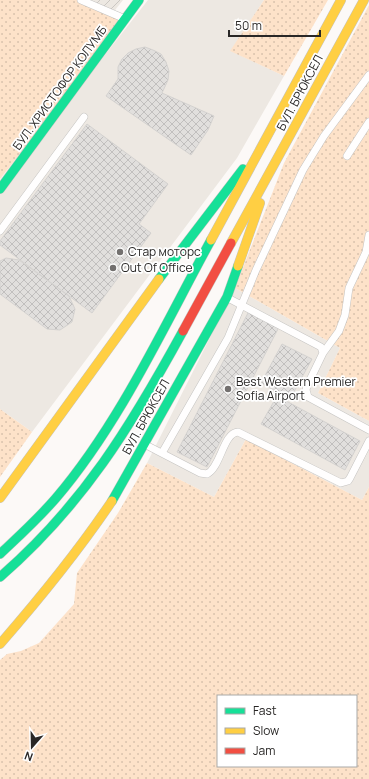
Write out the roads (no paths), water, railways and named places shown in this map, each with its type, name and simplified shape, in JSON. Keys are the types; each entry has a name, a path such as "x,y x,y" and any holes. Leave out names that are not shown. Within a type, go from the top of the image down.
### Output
{"main road":[{"name":"БУЛ. ХРИСТОФОР КОЛУМБ","path":"0,190 139,0"},
{"name":"БУЛ. БРЮКСЕЛ","path":"0,554 53,502 84,459 135,379 261,150 341,0"},
{"name":"БУЛ. БРЮКСЕЛ","path":"0,577 41,541 67,513 97,476 153,386 364,0"},
{"name":"БУЛ. БРЮКСЕЛ","path":"0,498 225,191 261,150"},
{"name":"БУЛ. БРЮКСЕЛ","path":"0,644 51,586 86,540 115,496 227,297 268,177"}],"lane":[{"path":"81,0 125,19"},
{"path":"162,453 228,338 241,305 303,170 324,136 369,75"},
{"path":"0,231 84,116"},
{"path":"347,156 369,122"},
{"path":"369,235 366,252 349,288 345,315 339,331 323,353 306,390 308,396 369,430"},
{"path":"227,297 318,344 323,353"},
{"path":"144,444 200,473 207,474 213,469 229,437 235,432 238,432 341,483 348,481 369,441"}],"place":[{"name":"Стар моторс","path":"120,252"},
{"name":"Out Of Office","path":"113,268"},
{"name":"Best Western Premier Sofia Airport","path":"228,389"}]}
